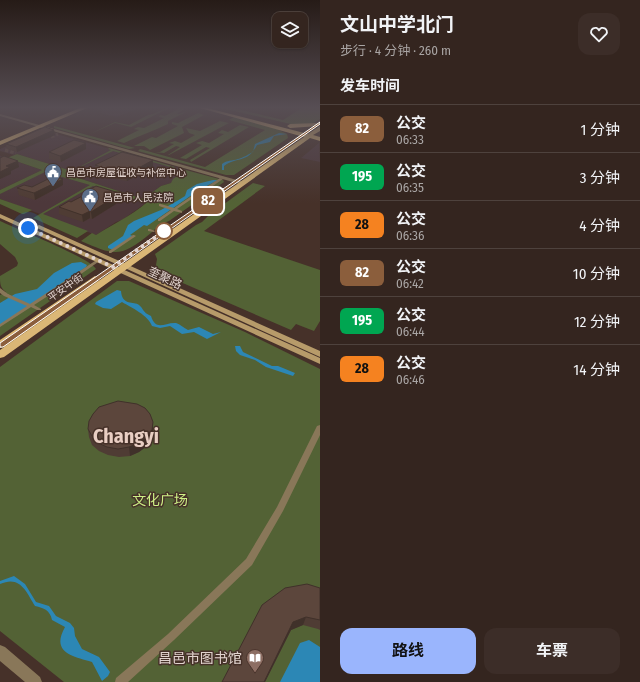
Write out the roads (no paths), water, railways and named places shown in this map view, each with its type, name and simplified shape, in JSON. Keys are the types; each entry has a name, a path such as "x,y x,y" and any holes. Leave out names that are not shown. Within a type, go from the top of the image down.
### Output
{"main road":[{"name":"平安中街","path":"0,345 119,266 300,140"},
{"name":"奎聚路","path":"0,210 320,361"},
{"name":"奎聚路","path":"0,216 99,260 119,266 320,354"},
{"name":"平安中街","path":"0,355 119,266"}],"street":[{"path":"82,140 240,182"},
{"path":"203,191 221,179"},
{"path":"158,220 194,196"},
{"path":"160,205 181,212"},
{"path":"110,252 134,236"},
{"path":"0,326 99,260"},
{"path":"68,281 76,284"},
{"path":"0,290 6,295 40,309"},
{"path":"120,682 171,637 249,562 280,509 320,428"},
{"path":"0,652 35,682"}],"water":[{"path":"264,140 271,140 270,142 257,145 253,151 255,144"},
{"path":"252,153 246,157 229,163 224,166 224,170 222,170 222,164"},
{"path":"218,180 199,190 147,226 144,225 130,235 133,236 113,250 108,248 108,246 123,236 128,225 134,221 161,210 177,201 185,196 187,190 197,184"},
{"path":"81,262 87,265 86,267 0,325 0,303 15,294 37,289 54,273 72,263"},
{"path":"117,290 121,291 122,296 126,301 139,305 148,315 151,316 155,324 161,325 176,323 188,330 199,327 213,334 221,332 207,339 194,332 182,334 170,326 160,328 152,326 147,318 122,302 111,309 103,308 95,304"},
{"path":"235,346 240,346 243,352 272,366 278,366 295,373 293,376 266,367 255,360 240,355 236,351"},
{"path":"14,576 25,584 36,602 49,606 56,616 70,623 74,628 75,636 82,649 99,657 110,672 108,676 102,681 92,662 77,658 65,652 60,642 61,635 65,627 52,620 50,614 46,610 35,606 22,586 13,582 0,584 0,581"},
{"path":"309,640 320,647 320,682 280,682 300,643"}],"tunnel":[{"path":"5,150 16,153"}],"place":[{"name":"昌邑市房屋征收与补偿中心","path":"53,187"},
{"name":"昌邑市人民法院","path":"90,212"},
{"name":"昌邑市图书馆","path":"255,673"}],"district":[{"name":"Changyi","path":"126,436"}],"park label":[{"name":"文化广场","path":"160,500"}]}
